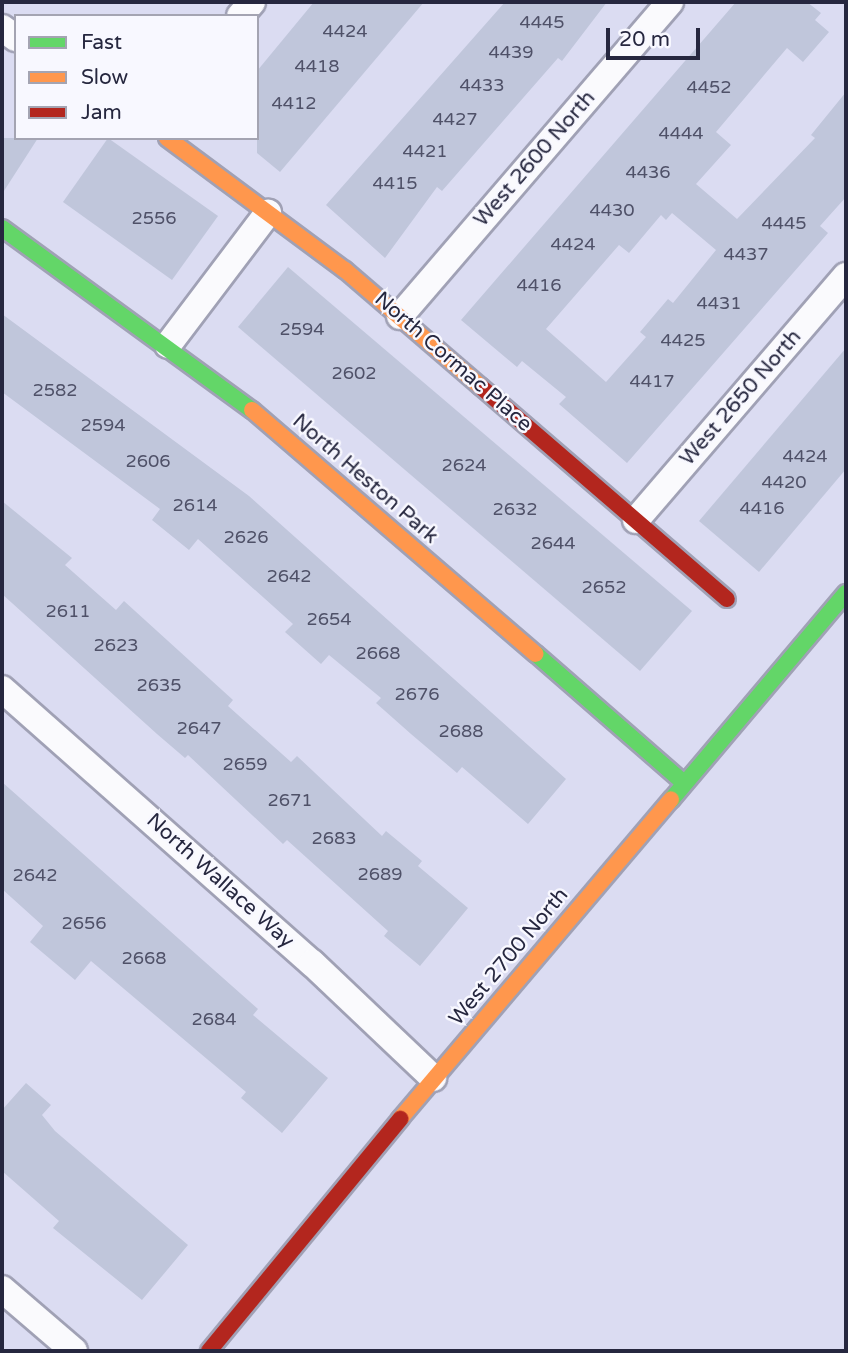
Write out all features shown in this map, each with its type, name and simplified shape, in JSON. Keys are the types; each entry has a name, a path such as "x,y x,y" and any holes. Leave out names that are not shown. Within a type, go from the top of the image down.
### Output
{"street":[{"name":"West 2600 North","path":"400,316 670,2"},
{"name":"North Cormac Place","path":"170,140 400,316 727,599"},
{"path":"168,345 268,213"},
{"name":"North Heston Park","path":"2,228 168,345 296,445 684,783"},
{"name":"West 2650 North","path":"636,520 846,276"},
{"name":"West 2700 North","path":"209,1351 433,1078 846,593"},
{"name":"North Wallace Way","path":"2,689 313,963 433,1078"},
{"path":"2,1289 74,1351"}],"building":[{"path":"314,2 424,2 280,172 257,153 259,69"},
{"path":"505,2 607,2 562,61 558,58 442,191 437,187 385,258 326,205"},
{"path":"736,2 807,2 821,13 815,20 829,32 803,62 787,48 716,132 731,145 696,184 737,219 815,138 811,135 846,92 846,197 820,226 828,233 627,463 559,404 566,397 522,361 517,367 461,320","holes":["672,213 716,250 673,303 668,299 640,332 646,337 606,382 546,329 619,245 629,253 661,215 666,220"]},
{"path":"2,138 37,140 2,194"},
{"path":"107,140 111,140 218,216 172,280 63,202"},
{"path":"288,267 692,611 640,671 238,327"},
{"path":"2,314 249,496 566,779 528,824 462,767 457,773 411,734 376,703 381,698 329,655 321,664 285,632 293,624 198,539 189,550 152,520 160,509 2,392"},
{"path":"846,348 846,469 759,572 699,521"},
{"path":"2,501 72,558 65,565 116,610 124,601 233,700 228,706 291,762 297,756 382,836 386,831 422,861 418,866 468,908 420,966 384,936 388,931 287,840 283,844 188,755 185,758 157,734 2,594"},
{"path":"2,782 258,1009 253,1015 328,1078 282,1133 241,1098 246,1092 91,961 75,980 30,942 43,926 2,889"},
{"path":"26,1083 51,1105 42,1115 55,1131 188,1245 142,1300 53,1228 59,1221 2,1171 2,1110"}],"traffic: fast":[{"path":"2,228 252,410"},
{"path":"671,800 846,593"},
{"path":"536,654 684,783"}],"traffic: slow":[{"path":"170,140 345,270 480,386"},
{"path":"252,410 536,654"},
{"path":"400,1119 671,800"}],"traffic: jam":[{"path":"480,386 727,599"},
{"path":"209,1351 400,1119"}]}
